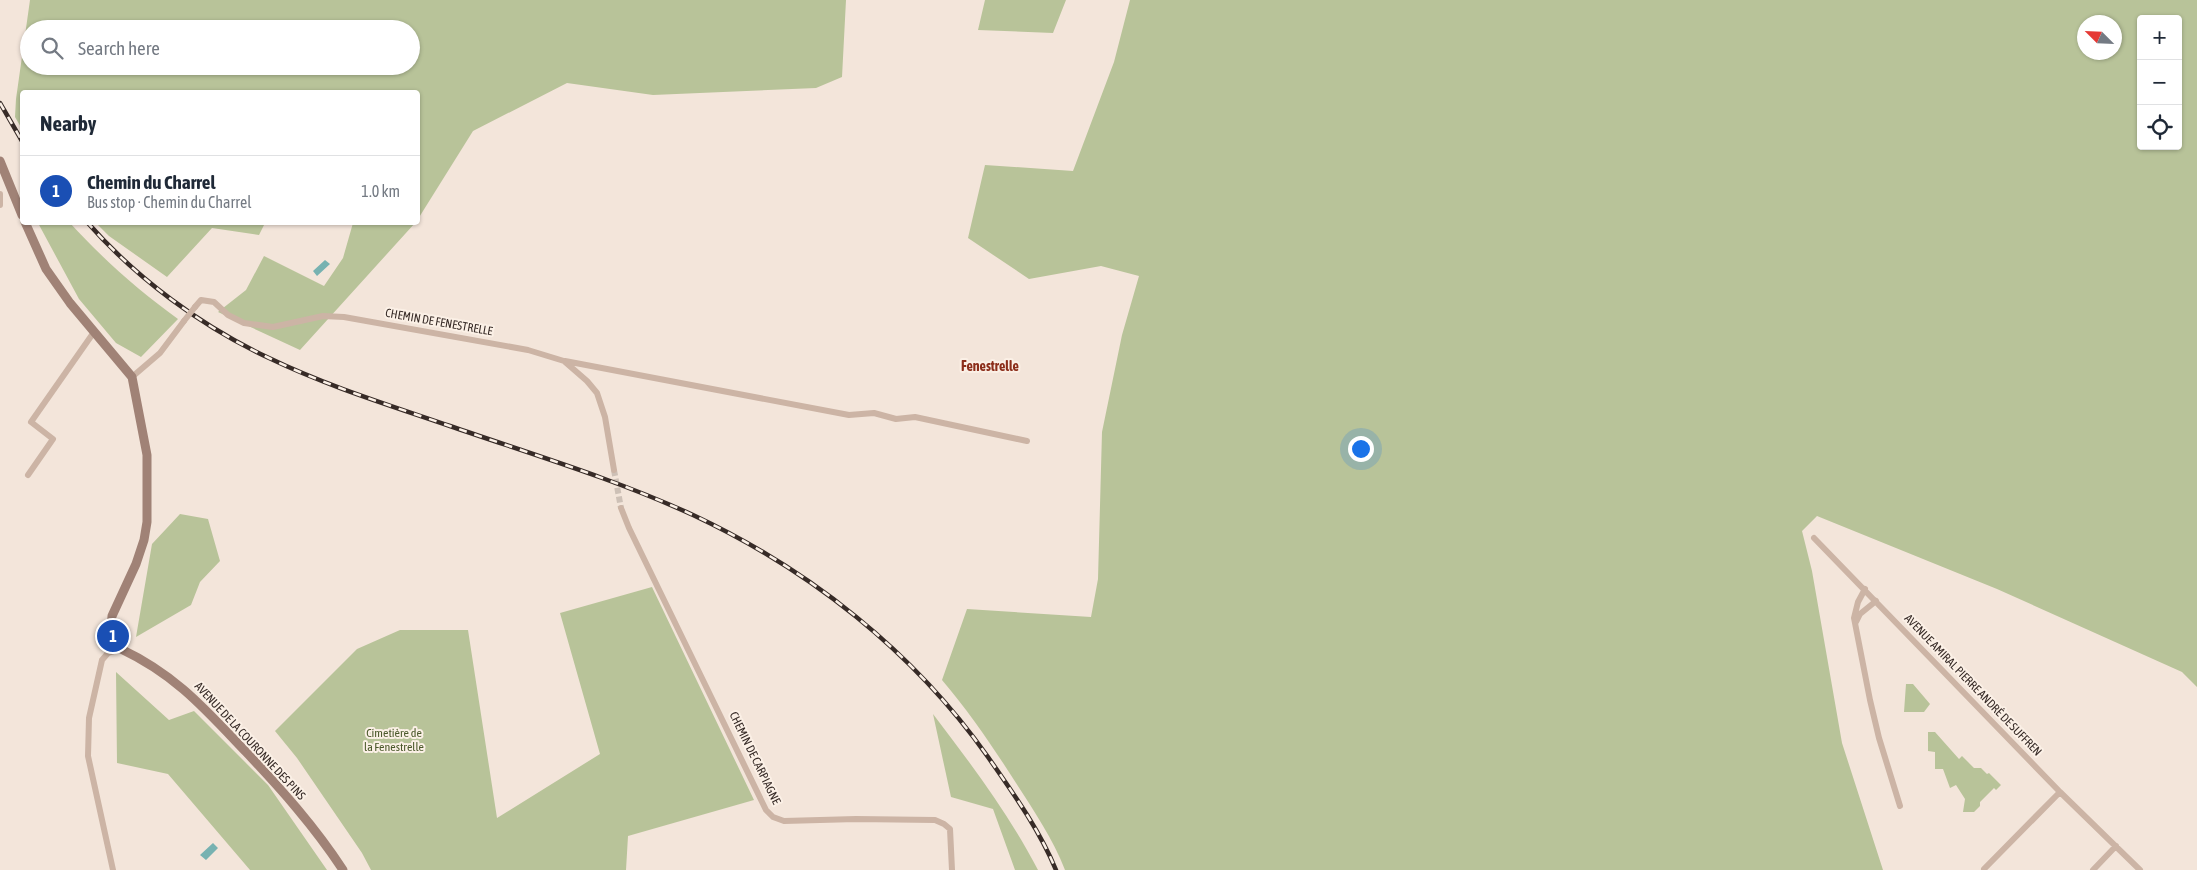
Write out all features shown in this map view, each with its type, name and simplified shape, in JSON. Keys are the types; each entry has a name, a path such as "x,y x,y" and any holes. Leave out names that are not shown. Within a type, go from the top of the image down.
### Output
{"street":[{"path":"0,161 20,210"},
{"path":"0,194 0,205"},
{"path":"27,225 46,269 70,303 132,377 147,455 147,522 144,540 136,564 112,616 111,629 121,649 108,653 102,660 89,718 88,756 113,870"},
{"name":"CHEMIN DE FENESTRELLE","path":"132,377 160,353 201,300 214,302 228,315 244,323 273,327 323,316 344,317 528,350 564,361 587,381 597,393 604,417 614,470"},
{"path":"28,475 52,439 31,422 94,332"},
{"path":"564,361 615,369 849,415 874,413 896,419 915,417 1027,440"},
{"name":"CHEMIN DE CARPIAGNE","path":"621,508 766,810 773,817 784,821 856,819 935,820 950,829 952,870"},
{"name":"AVENUE AMIRAL PIERRE ANDRÉ DE SUFFREN","path":"1814,538 2060,792 2140,870"},
{"path":"1865,589 1858,602 1855,623 1870,700 1900,806"},
{"path":"1855,623 1860,614 1876,601"},
{"name":"AVENUE DE LA COURONNE DES PINS","path":"121,649 165,673 196,699 285,793 343,870"},
{"path":"1984,869 2060,792"},
{"path":"2097,869 2116,846"}],"green space":[{"path":"30,0 846,0 842,77 816,88 653,95 567,83 473,131 420,216 420,90 20,90 20,126 15,117 20,71 20,75 420,75 420,20 27,20"},
{"path":"985,0 1066,0 1053,33 978,30"},
{"path":"1130,0 2197,0 2197,687 2182,672 1997,589 1817,516 1802,531 1812,571 1842,743 1883,870 1065,870 1043,825 990,743 942,680 967,609 1091,617 1098,579 1102,432 1122,335 1139,276 1101,266 1029,279 968,238 985,165 1073,171 1114,62"},
{"path":"39,225 72,225 121,274 178,319 141,357 116,343 79,299"},
{"path":"98,225 264,225 259,235 212,228 167,277 109,236"},
{"path":"352,225 413,225 300,350 218,312 246,290 264,256 324,286 343,258"},
{"path":"180,514 208,519 220,561 200,582 191,605 136,637 152,544"},
{"name":"Cimetière de la Fenestrelle","path":"652,587 754,800 628,836 626,870 371,870 362,853 297,758 275,731 357,649 400,630 468,630 497,818 600,754 560,613"},
{"path":"116,672 169,720 194,711 268,785 327,870 250,870 168,774 117,763"},
{"path":"1906,684 1913,684 1930,704 1924,712 1904,712"},
{"path":"933,714 1002,809 1038,870 1015,870 993,809 951,797"},
{"path":"1928,732 1935,732 1959,759 1962,756 1974,768 1981,768 1987,774 1989,773 2001,785 1996,790 1994,788 1980,802 1980,806 1974,812 1963,812 1965,799 1956,785 1950,788 1943,769 1935,769 1935,752 1928,751"}],"water":[{"path":"325,260 330,264 317,276 313,271"},
{"path":"213,843 218,848 206,860 200,855"}],"tunnel":[{"path":"614,470 621,508"}],"railway":[{"path":"0,103 20,138"},
{"path":"90,225 127,263 171,299 219,331 269,358 358,395 634,490 693,515 778,561 856,617 893,648 927,682 959,718 988,757 1042,840 1056,870"}],"place":[{"name":"Chemin du Charrel","path":"113,636"}],"district":[{"name":"Fenestrelle","path":"990,366"}]}
